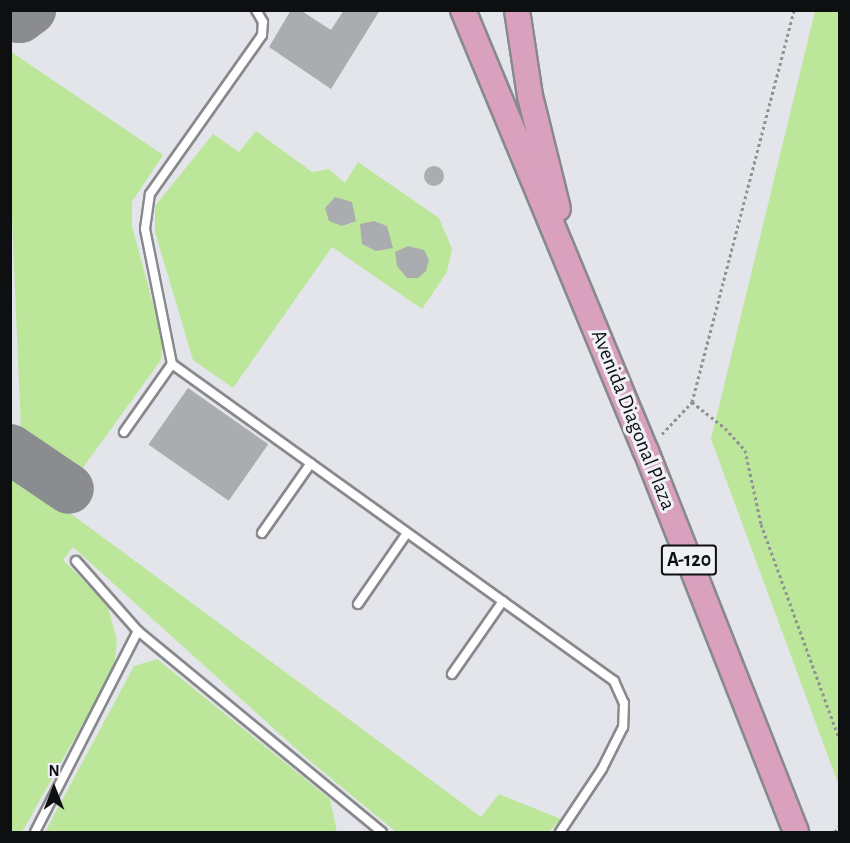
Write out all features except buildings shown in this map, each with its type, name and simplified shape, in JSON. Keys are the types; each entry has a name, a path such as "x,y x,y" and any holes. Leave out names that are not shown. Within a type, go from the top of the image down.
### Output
{"main road":[{"name":"Avenida Diagonal Plaza","path":"463,10 501,110 581,289 796,832"},
{"name":"A-120","path":"517,10 530,96 581,289"}],"lane":[{"path":"256,10 263,22 262,35 167,166 145,210 144,229 172,364 614,681 624,703 623,727 608,759 560,832"},
{"path":"124,432 172,364"},
{"path":"262,533 310,464"},
{"path":"358,604 407,532"},
{"path":"76,561 138,631 382,832"},
{"path":"452,674 503,601"},
{"path":"35,832 138,631"}],"path":[{"path":"646,451 692,402 794,10"},
{"path":"692,402 725,428 745,450 761,524 840,741"},
{"path":"835,832 840,825"}],"green space":[{"path":"815,11 840,11 839,786 711,439"},
{"path":"10,51 163,155 132,202 132,226 163,341 161,360 82,469 73,469 21,431 11,196"},
{"path":"256,131 312,172 329,169 345,183 358,162 439,218 452,249 447,272 422,309 332,247 233,388 193,360 155,232 155,206 213,134 239,152"},
{"path":"16,473 481,817 499,794 561,819 549,832 396,832 304,756 73,547 63,560 107,604 117,640 114,668 22,832 11,832 10,480"},
{"path":"157,659 330,799 337,832 45,832 134,666"}],"taxiway":[{"path":"10,17 20,18 31,10"},
{"path":"10,449 69,489"}]}
